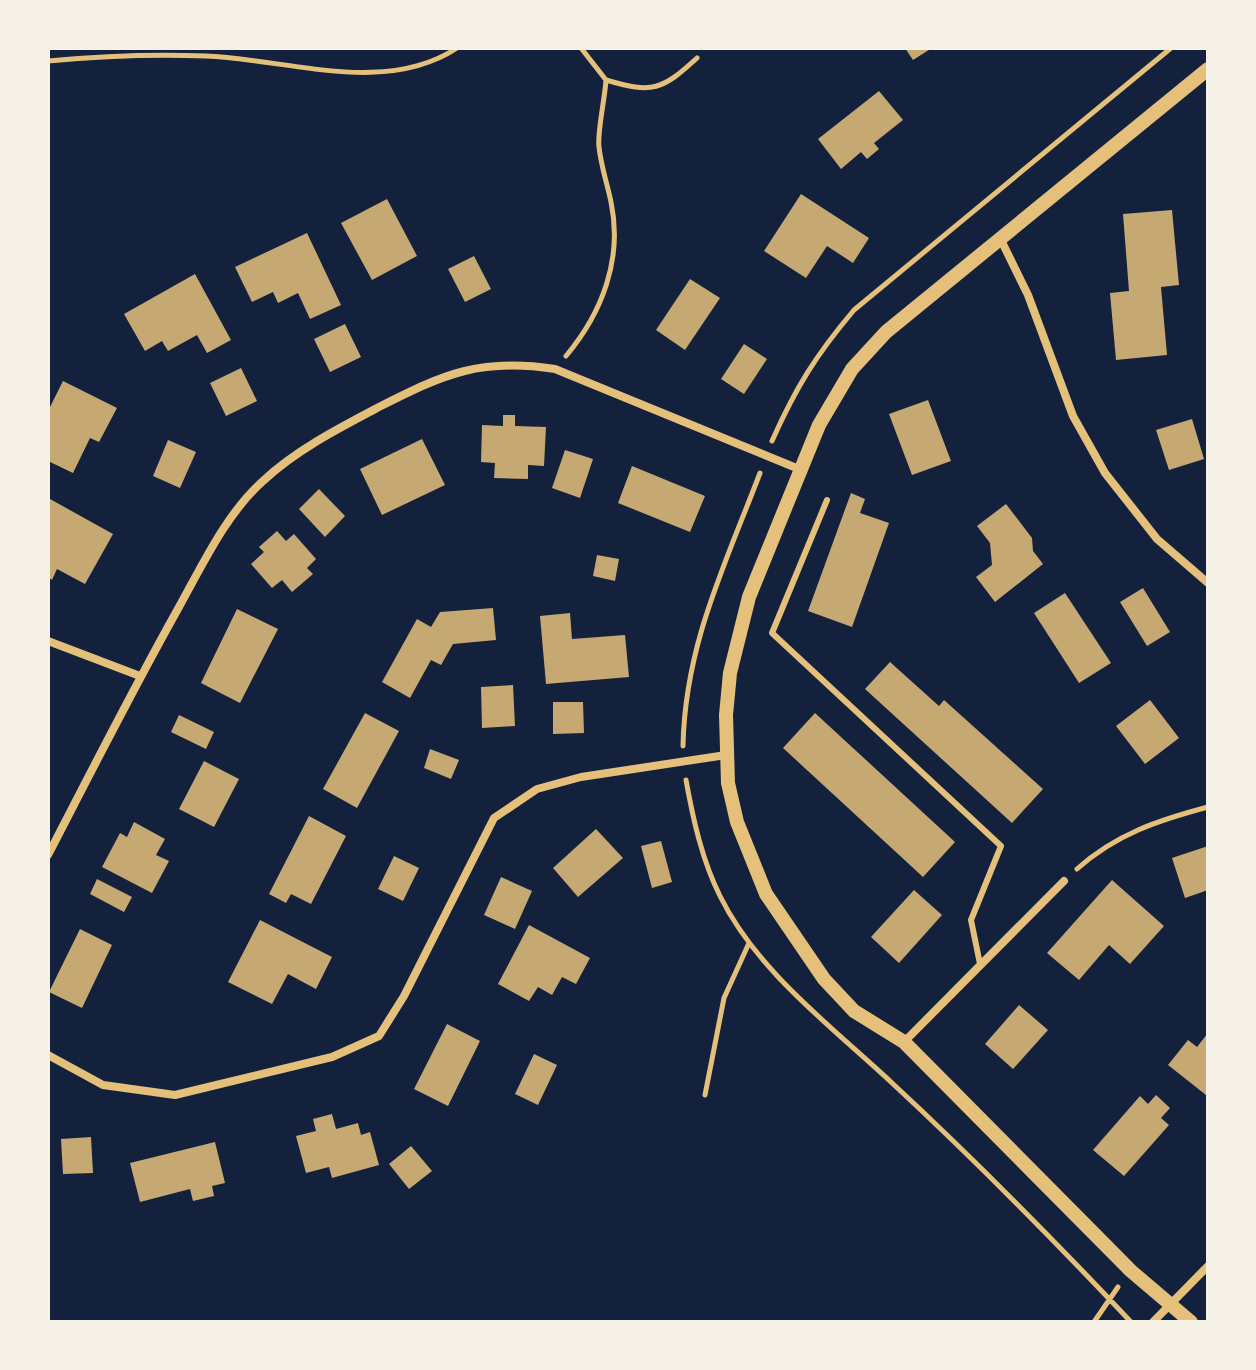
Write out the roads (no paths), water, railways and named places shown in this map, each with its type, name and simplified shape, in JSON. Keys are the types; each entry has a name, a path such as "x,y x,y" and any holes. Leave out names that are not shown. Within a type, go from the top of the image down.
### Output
{"street":[{"path":"1191,1322 1131,1271 904,1042 854,1011 824,979 766,894 737,822 726,755 726,715 738,636 799,469 819,425 852,369 886,332 1208,69"},
{"path":"1001,240 1028,295 1073,416 1105,473 1157,539 1208,583"},
{"path":"48,855 140,676 237,510 262,481 288,461 382,406 455,373 483,365 518,363 555,369 799,469"},
{"path":"48,641 140,676"},
{"path":"48,1055 103,1085 175,1095 332,1057 379,1036 404,996 494,818 537,789 581,777 726,755"},
{"path":"904,1042 1064,881"},
{"path":"1153,1322 1208,1266"}],"lane":[{"path":"827,500 772,633 1001,846 971,920 980,964"}]}
